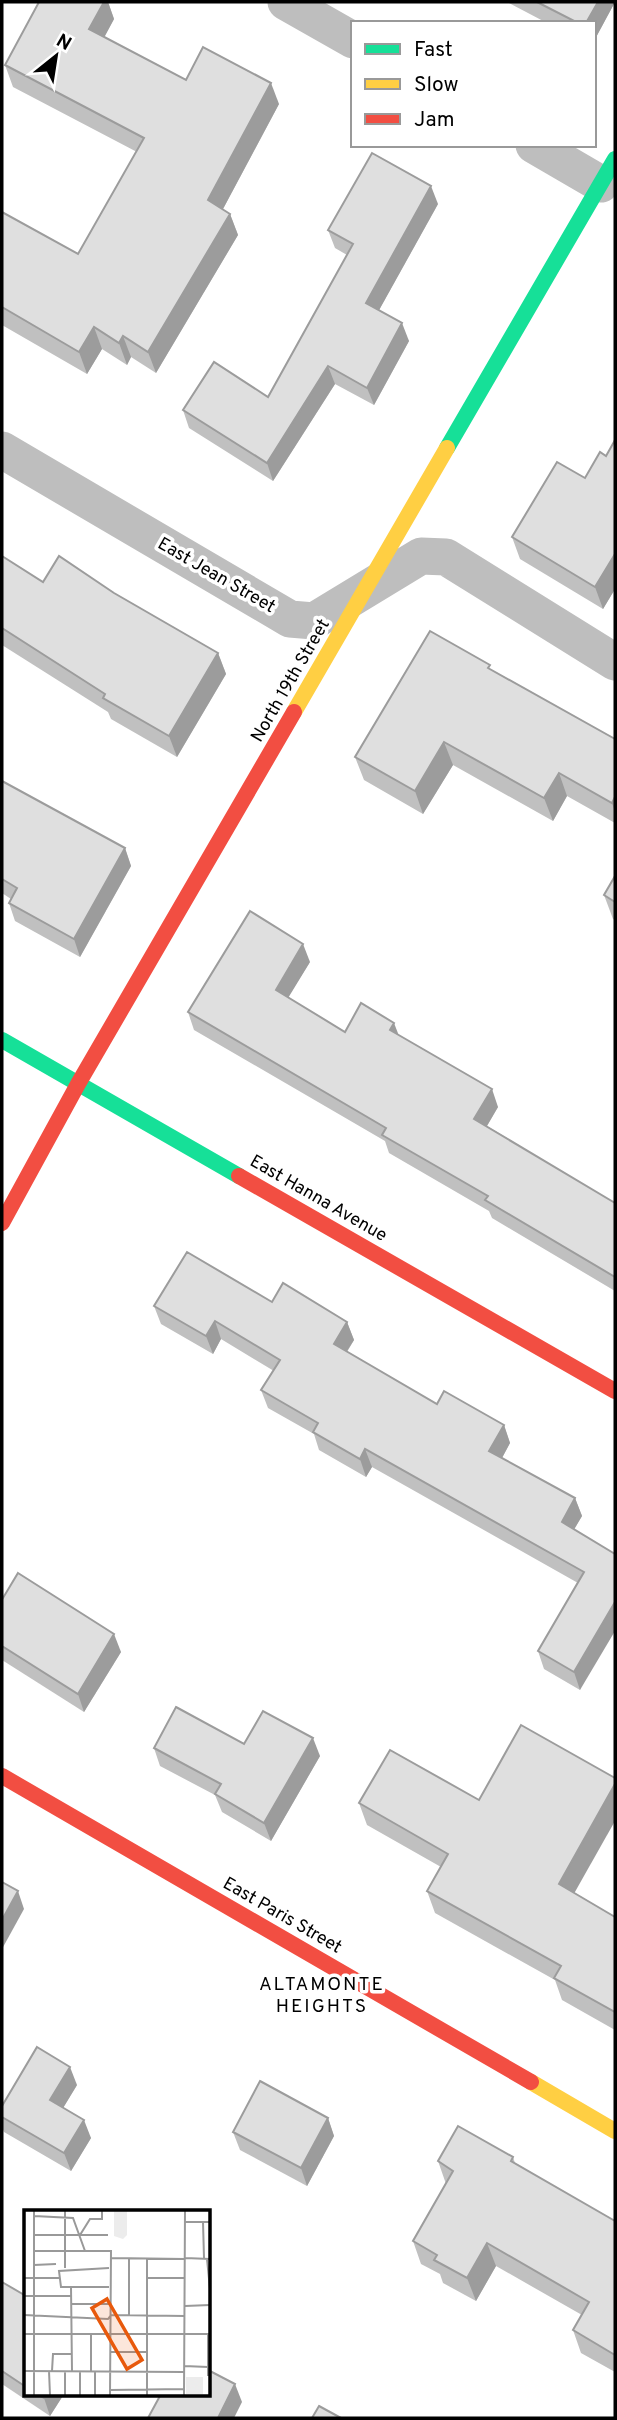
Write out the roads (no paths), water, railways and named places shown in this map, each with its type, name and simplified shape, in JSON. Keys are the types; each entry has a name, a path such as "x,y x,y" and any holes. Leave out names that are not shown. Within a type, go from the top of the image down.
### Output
{"street":[{"path":"286,2 351,39"},
{"path":"539,147 608,172"},
{"name":"North 19th Street","path":"2,1223 78,1084 608,172"},
{"name":"East Jean Street","path":"2,450 290,619 314,621 369,584 421,556 446,558 615,662"},
{"name":"East Hanna Avenue","path":"2,1040 615,1391"},
{"name":"East Paris Street","path":"2,1776 615,2131"}],"district":[{"name":"ALTAMONTE HEIGHTS","path":"322,1996"}]}
